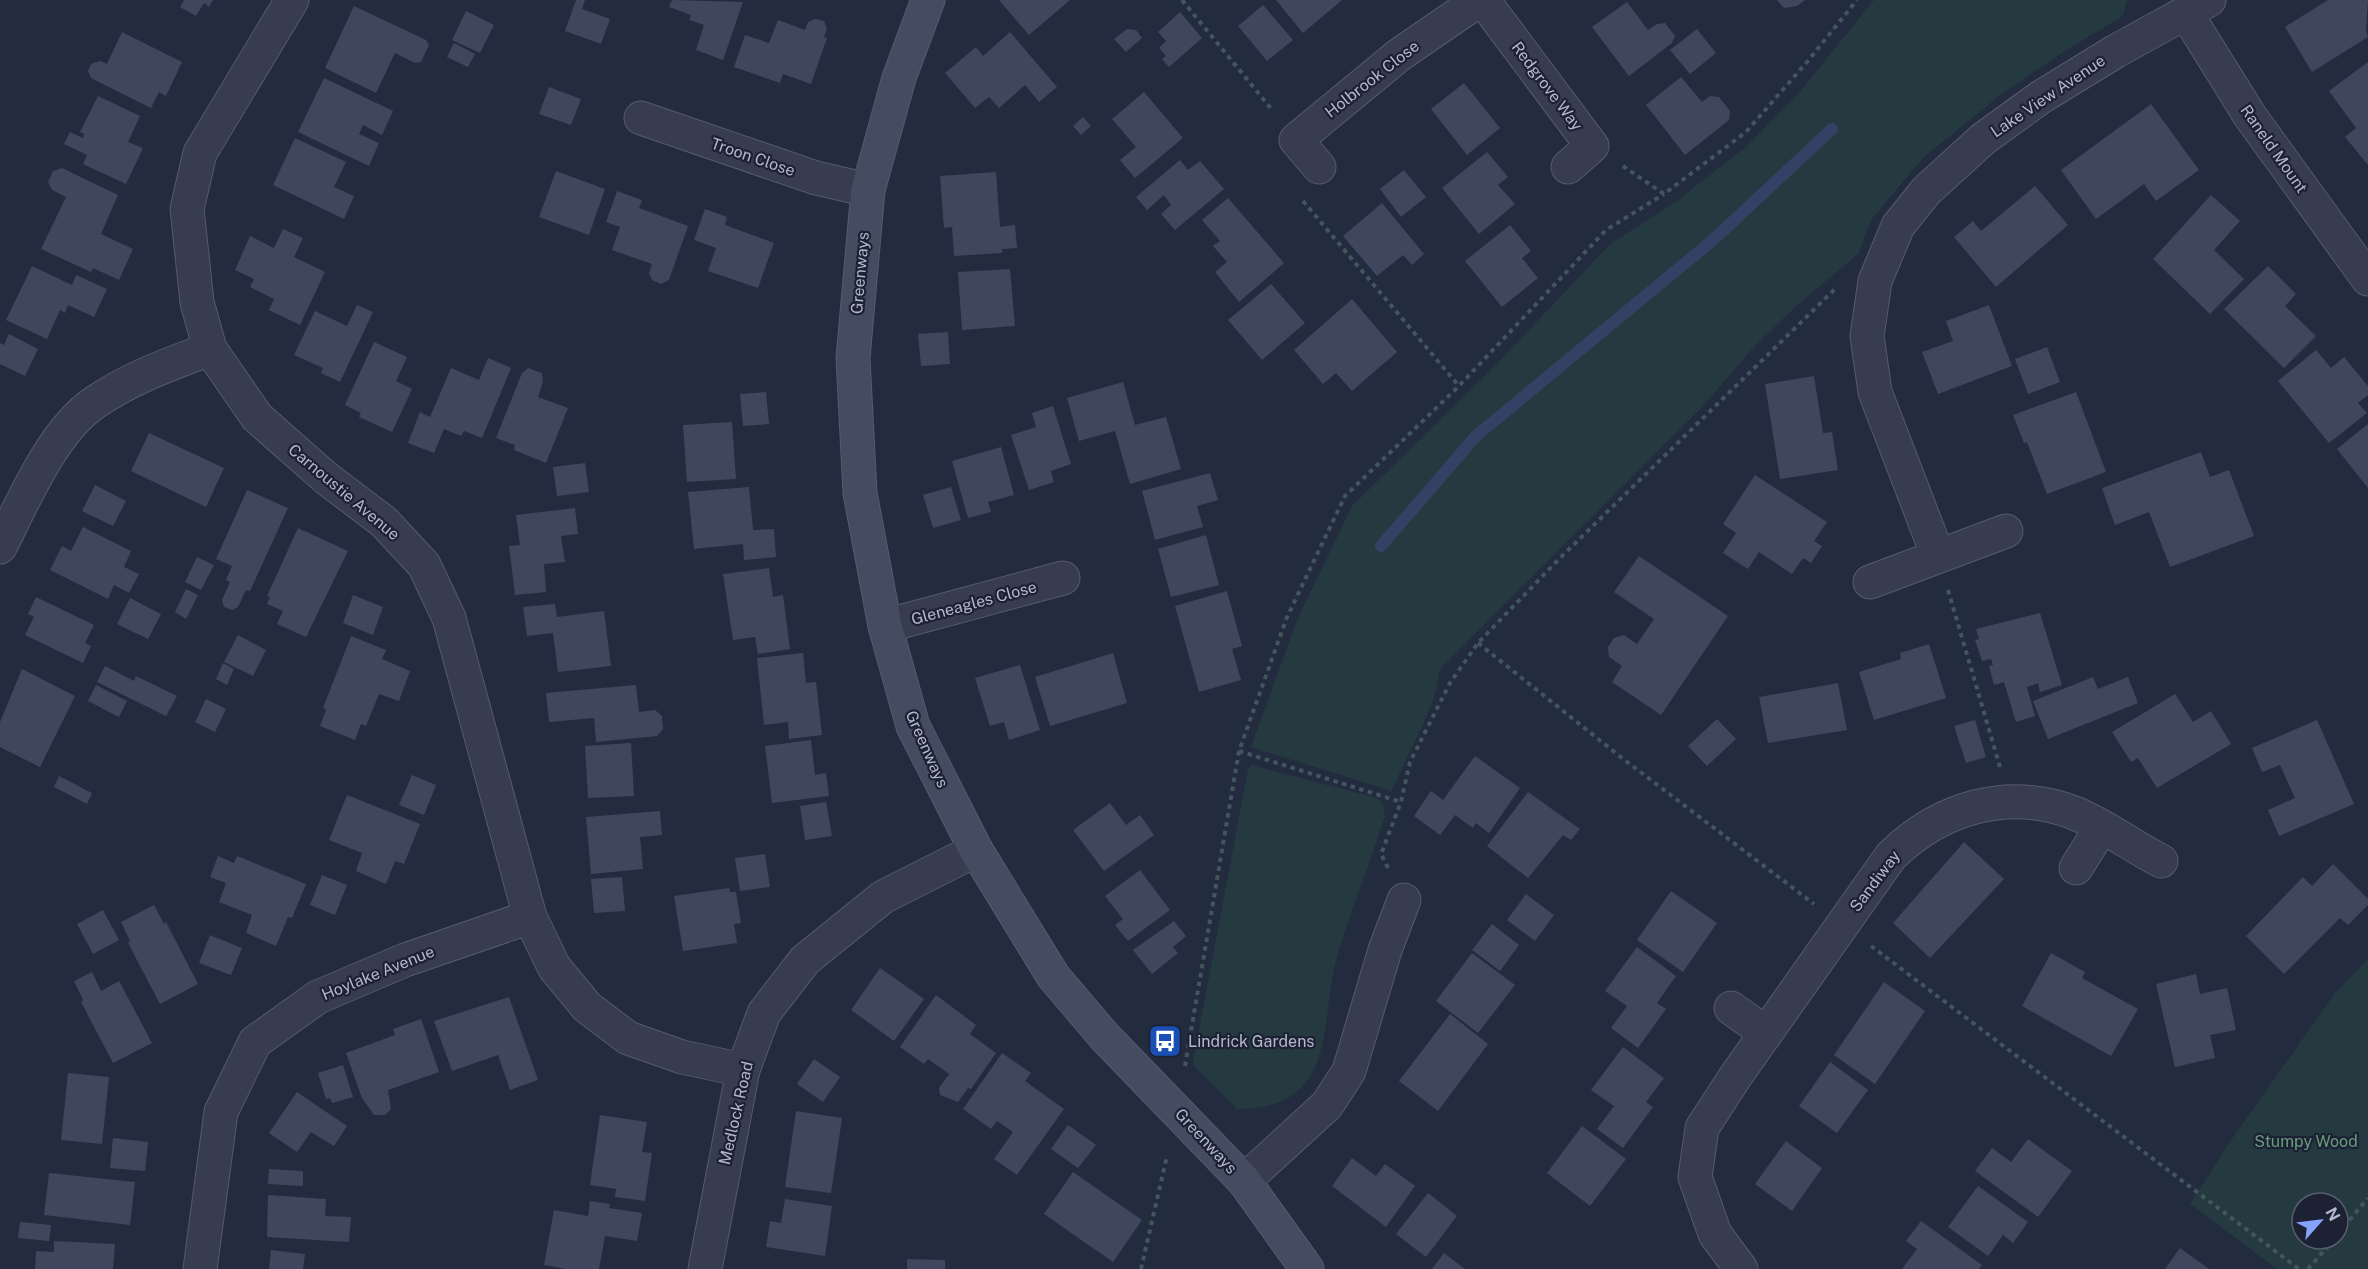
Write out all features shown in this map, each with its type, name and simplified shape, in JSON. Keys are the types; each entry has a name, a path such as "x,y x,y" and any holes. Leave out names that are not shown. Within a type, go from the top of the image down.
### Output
{"street":[{"name":"Carnoustie Avenue","path":"292,0 200,153 187,209 196,302 210,349 256,417 326,478 384,522 424,565 449,618 530,918 554,967 580,999 628,1038 682,1057 743,1070"},
{"name":"Greenways","path":"928,0 899,78 868,190 853,358 860,494 885,626 914,726 975,850 1053,976 1104,1036 1244,1181 1307,1269"},
{"name":"Holbrook Close","path":"1296,140 1399,55 1481,0"},
{"name":"Redgrove Way","path":"1481,0 1592,146 1568,167"},
{"name":"Raneld Mount","path":"2197,7 2250,116 2368,279"},
{"name":"Lake View Avenue","path":"1938,556 1875,392 1867,336 1875,281 1898,226 1926,191 1983,139 2050,91 2116,51 2197,7"},
{"name":"Troon Close","path":"641,118 816,178 868,190"},
{"path":"1296,140 1319,167"},
{"path":"0,547 53,445 92,404 139,377 210,349"},
{"path":"1870,582 2006,531"},
{"name":"Gleneagles Close","path":"885,626 1063,578"},
{"name":"Sandiway","path":"1741,1269 1715,1234 1695,1177 1702,1128 1891,856 1911,836 1945,816 1981,805 2039,803 2073,813 2161,861"},
{"path":"2076,868 2101,828"},
{"name":"Medlock Road","path":"705,1269 743,1070 764,1013 805,960 883,897 975,850"},
{"path":"1244,1181 1327,1105 1349,1071 1385,950 1404,900"},
{"name":"Hoylake Avenue","path":"200,1269 221,1112 255,1042 318,997 405,960 530,918"},
{"path":"1731,1008 1766,1033"}],"path":[{"path":"1182,0 1296,140"},
{"path":"1142,1269 1178,1111 1239,752 1287,616 1346,496 1459,386 1606,230 1664,194 1746,132 1808,62 1857,0"},
{"path":"1592,146 1664,194"},
{"path":"1297,194 1459,386"},
{"path":"1404,900 1381,854 1401,802 1410,762 1450,683 1478,643 1558,560 1839,285"},
{"path":"1951,598 2003,775"},
{"path":"1478,643 1622,758 2299,1269"},
{"path":"1239,752 1401,802"},
{"path":"2350,1220 2368,1198"},
{"path":"2308,1269 2324,1251"}],"green space":[{"path":"1874,0 2127,0 2123,16 2060,54 1998,97 1923,158 1871,220 1859,253 1794,308 1754,347 1703,406 1440,669 1433,701 1392,791 1251,747 1298,618 1352,506 1497,364 1610,244 1674,203 1747,146 1798,94"},
{"path":"1251,765 1377,798 1383,803 1385,816 1339,950 1320,1055 1310,1077 1295,1094 1271,1105 1237,1109 1194,1066 1193,1062 1248,769"},
{"name":"Stumpy Wood","path":"2368,959 2368,1269 2277,1269 2190,1204 2229,1143 2335,993"}],"building":[{"path":"184,0 213,0 209,7 204,3 196,16 180,7"},
{"path":"576,0 585,0 582,9 610,19 601,44 565,31"},
{"path":"672,0 743,2 723,60 696,50 704,25 689,20 691,15 669,7"},
{"path":"999,0 1070,0 1029,35"},
{"path":"1276,0 1342,0 1303,33"},
{"path":"1777,0 1805,0 1797,6 1784,8"},
{"path":"2328,0 2368,0 2366,31 2368,37 2312,72 2285,27"},
{"path":"1627,2 1648,30 1657,24 1665,23 1675,36 1672,43 1629,76 1592,27"},
{"path":"1263,5 1293,40 1267,61 1238,26"},
{"path":"354,6 426,40 429,45 421,62 415,63 395,53 376,93 325,68"},
{"path":"466,11 494,25 480,53 452,40"},
{"path":"1180,12 1202,38 1169,67 1162,59 1166,56 1159,48 1166,41 1158,32"},
{"path":"815,19 824,21 827,29 824,37 827,38 811,84 783,74 780,83 734,67 745,35 769,43 778,20 805,30 808,22"},
{"path":"1127,29 1136,30 1142,38 1126,52 1114,39"},
{"path":"1697,29 1716,53 1690,74 1670,50"},
{"path":"122,32 182,62 166,96 159,92 151,108 91,78 88,71 91,64 100,61 107,64"},
{"path":"1010,32 1057,87 1039,102 1025,85 999,108 989,97 975,108 945,73 976,47 983,56"},
{"path":"454,43 475,54 468,67 447,57"},
{"path":"2368,62 2368,165 2345,137 2356,128 2329,91"},
{"path":"1681,77 1702,102 1710,96 1719,97 1730,111 1729,120 1685,155 1646,105"},
{"path":"324,78 393,111 382,135 363,125 359,134 379,143 369,166 298,132"},
{"path":"1464,83 1500,128 1467,155 1431,109"},
{"path":"549,87 581,99 571,125 539,114"},
{"path":"1144,92 1183,138 1135,178 1120,160 1136,147 1112,119"},
{"path":"98,96 140,116 128,142 143,148 126,184 83,164 87,155 64,144 70,132 83,138 84,134 80,132"},
{"path":"2151,104 2199,170 2156,201 2144,184 2096,219 2061,170"},
{"path":"1083,117 1091,126 1081,135 1073,126"},
{"path":"295,138 346,162 334,187 354,196 344,219 273,185"},
{"path":"1487,152 1508,177 1498,185 1515,204 1479,234 1442,188"},
{"path":"1180,160 1188,170 1200,161 1224,189 1175,230 1161,214 1171,205 1164,195 1147,210 1136,197"},
{"path":"62,168 118,195 101,234 133,249 119,280 93,268 91,272 41,249 66,197 52,190 48,182 53,171"},
{"path":"1404,170 1426,197 1401,217 1380,189"},
{"path":"556,171 605,189 589,235 539,217"},
{"path":"996,172 1000,227 1015,225 1017,248 1002,249 1002,253 954,256 952,227 944,228 940,176"},
{"path":"2035,186 2068,225 1996,287 1954,237 1973,221 1981,231"},
{"path":"617,191 642,200 639,208 688,226 669,280 661,284 652,280 649,273 652,264 612,250 620,227 606,222"},
{"path":"2211,195 2240,221 2214,250 2244,279 2210,314 2153,259"},
{"path":"1228,198 1284,263 1239,302 1215,272 1227,262 1213,246 1220,241 1202,220"},
{"path":"1382,203 1424,254 1412,265 1403,255 1377,276 1343,236"},
{"path":"705,209 727,217 725,225 774,243 758,288 708,271 716,248 694,240"},
{"path":"1510,225 1531,251 1522,258 1538,278 1502,307 1465,261"},
{"path":"283,229 303,238 294,257 325,272 300,325 269,310 274,299 250,287 254,279 235,270 250,236 274,248"},
{"path":"32,266 72,285 76,275 107,289 94,317 68,305 65,313 60,310 47,339 6,320"},
{"path":"2268,266 2296,294 2285,306 2316,336 2284,368 2224,309"},
{"path":"1010,269 1015,326 962,330 958,272"},
{"path":"1271,284 1305,323 1262,360 1228,320"},
{"path":"1352,299 1397,352 1352,391 1336,373 1323,384 1294,350"},
{"path":"357,305 373,312 340,382 321,373 323,368 294,355 315,311 347,326"},
{"path":"1989,305 2012,366 1938,394 1922,352 1953,341 1946,321"},
{"path":"948,332 950,364 921,366 918,334"},
{"path":"9,334 38,349 25,376 0,364 0,343 4,345"},
{"path":"374,342 407,357 396,381 412,389 392,432 359,417 361,413 345,405"},
{"path":"2047,347 2060,382 2028,394 2015,359"},
{"path":"2316,350 2331,368 2344,357 2368,386 2368,395 2358,403 2367,413 2329,443 2278,381"},
{"path":"488,358 511,368 482,438 464,431 461,436 444,429 434,453 408,443 420,412 430,417 451,368 479,380"},
{"path":"528,368 542,373 543,382 538,397 568,408 546,463 514,450 515,445 496,438 522,373"},
{"path":"1814,376 1823,433 1832,432 1838,470 1780,479 1765,384"},
{"path":"1123,382 1135,425 1166,417 1181,469 1130,484 1115,431 1079,441 1067,398"},
{"path":"766,392 769,424 743,426 740,394"},
{"path":"2076,392 2106,472 2047,494 2027,442 2024,443 2013,415"},
{"path":"1053,406 1071,464 1051,471 1054,482 1029,490 1011,435 1036,427 1032,413"},
{"path":"732,422 736,479 687,482 683,425"},
{"path":"2368,424 2368,488 2337,449"},
{"path":"149,433 224,468 206,507 131,471"},
{"path":"1001,447 1014,495 988,502 991,512 968,518 952,461"},
{"path":"2201,452 2210,477 2229,470 2254,536 2170,567 2149,512 2115,525 2102,488"},
{"path":"585,463 589,492 557,496 553,467"},
{"path":"1210,473 1218,500 1197,506 1203,527 1155,540 1142,491"},
{"path":"1755,475 1827,522 1814,541 1822,546 1811,563 1803,558 1792,574 1759,552 1748,569 1723,553 1736,533 1723,524"},
{"path":"95,485 126,501 113,526 82,511"},
{"path":"749,487 753,530 774,529 776,557 744,560 743,544 694,549 688,492"},
{"path":"951,487 961,520 933,528 923,495"},
{"path":"247,490 288,508 250,591 246,590 238,607 232,610 224,607 222,600 230,582 226,580 232,566 216,559"},
{"path":"575,508 578,534 561,536 565,562 544,564 546,592 515,595 509,546 520,545 516,515"},
{"path":"83,527 131,551 124,567 139,574 129,593 114,585 108,599 50,570 62,546 71,551"},
{"path":"298,528 348,551 306,637 277,624 283,611 267,604 270,597 267,596"},
{"path":"1206,535 1219,585 1171,597 1158,549"},
{"path":"1639,556 1728,616 1661,715 1612,682 1622,666 1609,657 1608,647 1614,638 1624,635 1637,644 1654,619 1614,592"},
{"path":"197,557 214,565 201,590 185,582"},
{"path":"769,568 773,597 783,595 790,649 758,654 755,637 733,640 723,574"},
{"path":"186,589 198,595 186,619 175,612"},
{"path":"1227,591 1242,646 1232,649 1241,680 1199,692 1175,606"},
{"path":"353,595 383,607 373,635 343,623"},
{"path":"36,597 94,625 85,643 91,646 83,663 25,635 34,617 28,614"},
{"path":"130,598 161,614 148,639 117,624"},
{"path":"555,604 557,617 604,611 611,666 558,672 553,633 527,636 523,607"},
{"path":"2040,613 2062,685 2040,692 2038,683 2027,687 2035,716 2016,722 2004,682 1994,685 1989,666 1993,665 1991,659 1982,661 1975,640 1979,639 1976,629"},
{"path":"238,635 266,650 253,676 224,662"},
{"path":"351,636 386,650 382,659 410,671 399,701 379,694 366,726 361,724 355,740 320,726 326,710 323,708"},
{"path":"1929,644 1946,698 1874,720 1859,672 1901,659 1900,653"},
{"path":"803,653 806,683 816,682 822,735 789,739 788,722 764,725 757,658"},
{"path":"1113,653 1127,703 1050,726 1035,677"},
{"path":"223,663 234,669 227,685 216,679"},
{"path":"1020,665 1040,730 1009,740 1004,722 990,726 975,678"},
{"path":"105,666 134,681 136,676 177,696 166,716 97,682"},
{"path":"22,669 75,696 40,767 0,747 0,722"},
{"path":"2093,677 2098,689 2128,677 2138,703 2048,739 2033,701"},
{"path":"1838,683 1847,730 1768,743 1759,697"},
{"path":"96,685 127,701 119,717 88,701"},
{"path":"636,685 639,712 655,710 662,716 663,729 657,736 596,742 594,718 549,722 546,693"},
{"path":"2175,694 2193,722 2211,711 2231,744 2157,788 2138,758 2131,762 2112,732"},
{"path":"206,699 226,709 215,732 195,722"},
{"path":"1717,719 1736,739 1707,766 1688,746"},
{"path":"1975,720 1986,757 1966,763 1954,726"},
{"path":"2317,720 2354,804 2279,836 2268,810 2295,798 2280,765 2262,772 2252,748"},
{"path":"811,740 815,775 826,773 829,796 772,803 765,746"},
{"path":"631,743 634,796 588,798 585,746"},
{"path":"1475,756 1520,788 1489,833 1476,823 1473,828 1455,815 1440,835 1414,816 1431,791 1443,800"},
{"path":"412,775 436,785 424,815 399,805"},
{"path":"59,776 92,793 87,804 54,787"},
{"path":"1528,792 1580,829 1571,840 1563,835 1528,878 1487,846"},
{"path":"347,795 420,824 404,864 395,861 386,884 356,871 362,853 329,840"},
{"path":"826,802 832,836 805,840 800,806"},
{"path":"1110,803 1126,825 1140,815 1154,835 1104,871 1073,830"},
{"path":"660,811 662,835 640,837 643,869 591,874 586,817"},
{"path":"1964,842 2004,879 1930,958 1893,923"},
{"path":"765,854 770,887 740,891 735,858"},
{"path":"218,856 234,863 237,856 306,884 292,918 288,917 276,946 246,933 252,915 219,902 226,883 210,877"},
{"path":"2333,864 2368,899 2368,905 2348,925 2340,918 2284,974 2246,936 2303,877 2312,886"},
{"path":"1140,870 1170,910 1128,941 1115,925 1123,919 1105,896"},
{"path":"322,875 347,885 335,915 310,905"},
{"path":"622,877 625,911 594,913 591,879"},
{"path":"729,888 730,892 736,892 741,923 734,924 737,943 683,951 674,896"},
{"path":"1671,891 1717,923 1683,972 1637,940"},
{"path":"1526,894 1554,915 1535,941 1507,920"},
{"path":"154,905 164,924 166,922 198,984 160,1004 128,943 130,941 121,922"},
{"path":"103,910 119,940 93,954 77,924"},
{"path":"1174,921 1186,936 1173,947 1178,953 1152,974 1133,950"},
{"path":"1492,924 1519,945 1500,971 1472,950"},
{"path":"210,935 242,948 231,975 199,963"},
{"path":"1637,947 1676,976 1657,1003 1666,1009 1638,1048 1611,1028 1627,1006 1605,991"},
{"path":"1472,953 1515,985 1478,1033 1436,1001"},
{"path":"2051,953 2085,972 2082,978 2138,1009 2111,1056 2022,1006"},
{"path":"880,968 924,999 894,1041 851,1010"},
{"path":"92,972 101,991 119,981 152,1043 113,1063 81,1002 83,1000 74,981"},
{"path":"2196,974 2200,994 2227,988 2236,1030 2210,1035 2215,1058 2175,1067 2156,984"},
{"path":"1884,982 1925,1011 1875,1084 1834,1055"},
{"path":"936,995 976,1025 970,1034 996,1053 971,1089 968,1088 958,1102 940,1095 939,1088 949,1074 928,1059 924,1064 900,1047"},
{"path":"509,997 538,1080 510,1090 498,1055 452,1071 434,1021"},
{"path":"1450,1014 1488,1044 1438,1111 1399,1081"},
{"path":"421,1019 439,1072 388,1090 391,1109 385,1115 374,1115 362,1098 346,1053 395,1035 393,1029"},
{"path":"1623,1047 1664,1078 1646,1102 1653,1107 1623,1148 1597,1129 1614,1106 1591,1090"},
{"path":"1002,1053 1031,1073 1025,1081 1064,1109 1017,1175 994,1159 1013,1132 997,1121 991,1129 963,1109"},
{"path":"814,1059 840,1077 823,1102 797,1084"},
{"path":"1830,1062 1868,1090 1837,1133 1799,1106"},
{"path":"343,1065 353,1097 332,1103 330,1098 326,1099 318,1073"},
{"path":"68,1073 109,1077 102,1144 61,1140"},
{"path":"297,1092 347,1126 334,1146 311,1132 297,1152 269,1133"},
{"path":"796,1111 842,1118 831,1193 785,1187"},
{"path":"600,1115 647,1122 642,1152 652,1153 645,1201 615,1197 616,1189 590,1185"},
{"path":"1068,1125 1096,1145 1078,1168 1051,1149"},
{"path":"1582,1126 1626,1159 1590,1206 1547,1173"},
{"path":"113,1138 148,1142 145,1171 110,1168"},
{"path":"2028,1139 2072,1171 2038,1217 1975,1171 1992,1148 2011,1162"},
{"path":"1786,1141 1822,1168 1792,1211 1755,1184"},
{"path":"1352,1158 1376,1176 1385,1164 1415,1186 1386,1227 1332,1186"},
{"path":"269,1169 303,1171 303,1186 268,1184"},
{"path":"1073,1172 1142,1220 1113,1262 1044,1214"},
{"path":"49,1173 135,1182 130,1225 44,1215"},
{"path":"1978,1186 2028,1222 2013,1243 2003,1235 1988,1256 1948,1227"},
{"path":"1428,1193 1457,1216 1426,1257 1396,1234"},
{"path":"268,1195 326,1199 325,1216 351,1217 349,1242 267,1237"},
{"path":"785,1199 832,1206 825,1256 766,1247 770,1221 781,1223"},
{"path":"590,1201 610,1204 609,1208 642,1213 637,1241 605,1236 599,1269 566,1269 544,1265 554,1210 588,1216"},
{"path":"1921,1221 1982,1265 1979,1269 1902,1269 1917,1249 1906,1241"},
{"path":"20,1222 51,1225 49,1241 18,1238"},
{"path":"54,1241 115,1244 113,1269 35,1269 36,1251 54,1252"},
{"path":"2180,1248 2209,1269 2165,1269"},
{"path":"271,1250 305,1254 303,1269 269,1269"},
{"path":"1444,1253 1465,1269 1432,1269"},
{"path":"907,1259 945,1260 945,1269 907,1269"}],"waterway":[{"path":"1381,546 1476,436 1713,240 1832,129"}],"place":[{"name":"Lindrick Gardens","path":"1165,1041"}]}
